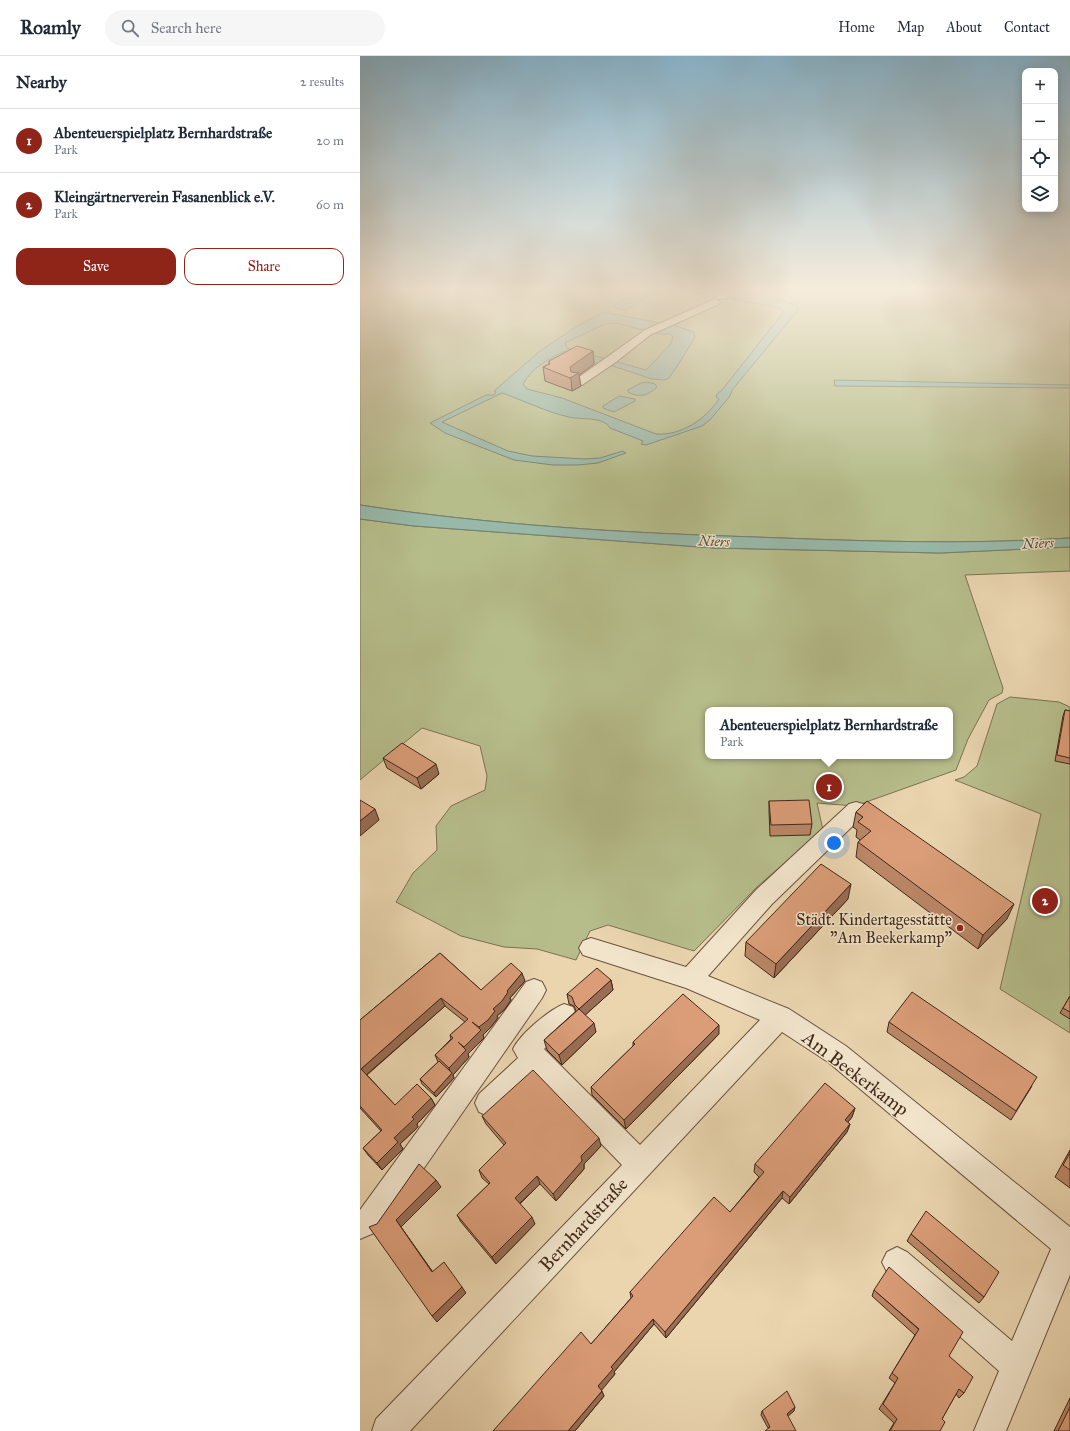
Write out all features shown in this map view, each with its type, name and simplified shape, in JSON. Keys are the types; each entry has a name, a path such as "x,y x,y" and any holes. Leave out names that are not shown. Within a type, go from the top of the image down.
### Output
{"street":[{"path":"578,382 622,352"},
{"path":"690,979 764,897 856,810"},
{"name":"Am Beekerkamp","path":"591,948 690,979 780,1017 837,1054 1069,1245 990,1431"},
{"path":"360,1225 371,1220 534,990"},
{"path":"564,1015 526,1050 640,1164"},
{"name":"Bernhardstraße","path":"388,1431 780,1017"},
{"path":"488,1103 536,1059"},
{"path":"897,1262 1017,1366"}],"green space":[{"path":"360,352 1070,352 1070,538 912,542 656,533 508,523 360,505"},
{"path":"360,519 414,526 714,548 940,553 1070,547 1070,571 965,575 1003,688 1002,693 989,700 968,739 956,770 855,806 817,803 823,830 758,886 694,951 608,925 590,931 576,960 537,949 504,947 461,936 396,902 413,873 437,850 436,826 451,806 485,790 487,776 480,746 422,728 360,780"},
{"path":"1010,697 1059,702 1070,707 1070,1033 1000,989 1041,814 955,780 964,777 977,766 997,704"}],"water":[{"path":"539,352 563,352 541,364 531,373 523,384 527,389 562,398 656,434 675,432 692,425 714,406 719,399 716,397 717,394 722,390 752,352 763,352 732,390 730,396 710,420 702,426 646,445 641,444 643,441 610,428 607,424 597,420 560,415 502,393 442,422 508,451 532,456 584,459 600,458 623,451 626,453 598,463 553,465 514,460 445,433 430,423 486,395 494,395 496,392 494,391"},
{"path":"568,352 582,352 646,370 663,352 686,352 669,378 664,380 652,379 610,365 599,365"},
{"path":"834,380 1070,385 1070,388 835,386"},
{"path":"647,382 655,384 657,387 643,395 636,395 628,392 628,390 641,383"},
{"path":"619,396 635,399 635,401 614,412 603,408 603,406"},
{"name":"Niers","path":"360,505 508,523 607,530 912,542 1070,538 1070,547 940,553 714,548 414,526 360,519"}],"building":[{"path":"565,352 591,352 570,367 571,372 579,373 570,378 543,367 550,364 549,361"},
{"path":"1065,710 1070,711 1070,758 1057,755"},
{"path":"402,743 436,764 417,778 383,758"},
{"path":"360,800 375,809 360,821"},
{"path":"809,800 812,824 771,825 769,801"},
{"path":"867,801 1014,904 983,935 858,842 871,831 858,822 863,817 856,812"},
{"path":"821,864 851,884 776,964 746,942"},
{"path":"440,953 481,990 511,963 522,973 507,991 508,992 502,1001 493,1009 495,1011 488,1020 479,1027 472,1022 481,1030 464,1047 458,1042 466,1050 449,1068 435,1055 453,1038 450,1035 468,1019 441,998 361,1069 395,1105 417,1084 431,1098 412,1117 414,1119 394,1138 398,1142 377,1163 363,1148 382,1130 360,1106 360,1020"},
{"path":"597,968 611,980 579,1009 575,1005 572,997 567,994"},
{"path":"912,992 1037,1077 1016,1111 889,1022"},
{"path":"683,994 719,1025 624,1120 591,1087 635,1044 633,1042"},
{"path":"1070,996 1070,1012 1063,1008"},
{"path":"579,1009 594,1023 559,1055 544,1040"},
{"path":"439,1061 452,1073 434,1093 420,1079"},
{"path":"533,1070 599,1138 581,1156 582,1161 553,1194 537,1176 515,1198 532,1217 492,1257 457,1215 490,1183 479,1170 506,1143 482,1116"},
{"path":"825,1083 855,1108 845,1120 850,1124 790,1197 783,1191 665,1332 653,1319 611,1367 613,1369 598,1386 602,1391 568,1431 493,1431 581,1332 591,1344 633,1296 630,1292 714,1197 730,1212 764,1172 755,1164"},
{"path":"1070,1153 1070,1170 1063,1165"},
{"path":"419,1164 436,1180 396,1220 432,1272 444,1262 462,1287 432,1316 369,1227 377,1224"},
{"path":"926,1211 999,1272 984,1297 911,1234"},
{"path":"889,1267 963,1332 949,1356 973,1377 964,1393 959,1389 942,1419 945,1422 940,1431 890,1431 897,1419 883,1404 898,1378 892,1373 919,1329 874,1290"},
{"path":"787,1391 795,1407 787,1414 796,1431 765,1431 770,1427 762,1411"},
{"path":"1070,1407 1070,1431 1058,1431"}],"place":[{"name":"Abenteuerspielplatz Bernhardstraße","path":"829,787"},
{"name":"Kleingärtnerverein Fasanenblick e.V.","path":"1045,901"},
{"name":"Städt. Kindertagesstätte \"Am Beekerkamp\"","path":"960,928"}]}
